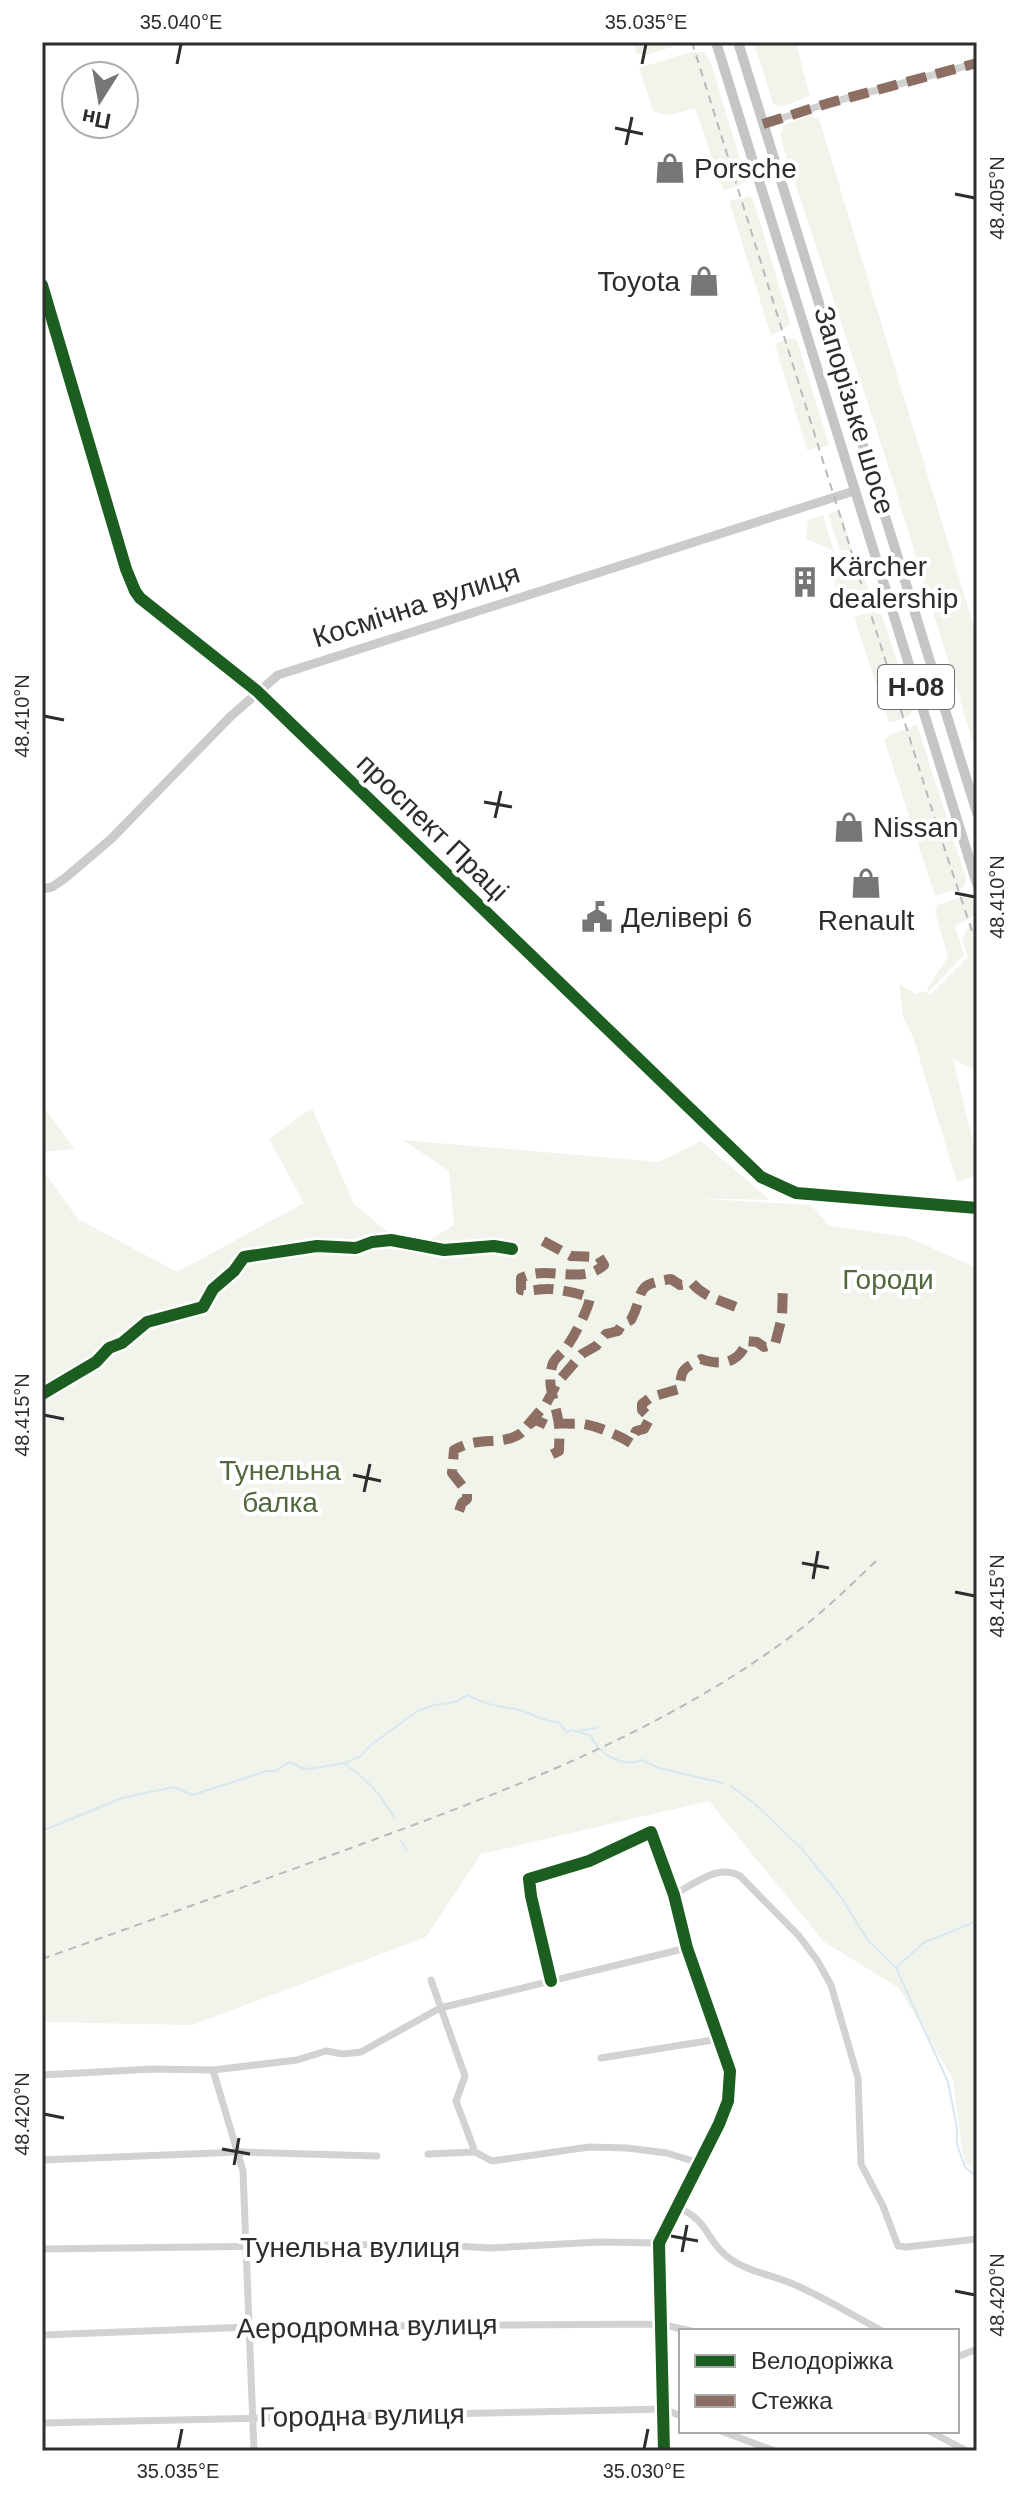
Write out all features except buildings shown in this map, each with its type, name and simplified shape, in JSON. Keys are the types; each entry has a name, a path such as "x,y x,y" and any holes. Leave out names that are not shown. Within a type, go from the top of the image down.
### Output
{"main road":[{"name":"Запорізьке шосе","path":"716,42 977,884"},
{"name":"Запорізьке шосе","path":"738,42 977,813"},
{"name":"Космічна вулиця","path":"42,889 64,879 111,839 257,691 289,670 874,484"}],"street":[{"path":"763,124 977,63"},
{"name":"проспект Праці","path":"42,285 135,591 257,691 761,1177 782,1189 819,1196 977,1208"},
{"path":"551,1981 529,1879 589,1861 651,1832 730,2071 731,2084 719,2124 659,2243 664,2451"},
{"path":"674,1895 711,1874 733,1871 799,1936 831,1985 858,2078 861,2164 883,2206 894,2240 898,2246 906,2247 977,2239"},
{"path":"42,2075 139,2069 213,2070 297,2060 326,2051 343,2054 361,2052 440,2008 687,1948"},
{"path":"431,1980 465,2076 456,2101 475,2152"},
{"path":"601,2058 719,2039"},
{"path":"213,2070 229,2128 240,2152 243,2171 254,2451"},
{"path":"428,2154 475,2152 492,2161 589,2147 627,2148 667,2153 699,2163"},
{"path":"42,2160 240,2152 377,2156"},
{"path":"677,2207 702,2222 718,2248 730,2259 829,2299 879,2329"},
{"name":"Тунельна вулиця","path":"42,2249 422,2244 490,2248 599,2242 659,2243"},
{"name":"Аеродромна вулиця","path":"42,2335 250,2327 660,2324 682,2329"},
{"name":"Городна вулиця","path":"42,2423 664,2409 679,2415"},
{"path":"726,2433 775,2451"},
{"path":"933,2433 967,2451"}],"green space":[{"path":"634,42 686,42 644,56 636,53"},
{"path":"754,42 796,42 810,96 781,107 773,104"},
{"path":"691,52 703,52 710,60 746,179 741,185 723,190 695,108 669,115 653,110 639,68"},
{"path":"809,116 819,119 977,637 977,755 886,459 782,143 780,135 784,125"},
{"path":"750,196 791,325 771,335 729,201"},
{"path":"788,338 797,340 829,445 807,450 775,344"},
{"path":"836,511 842,515 852,550 840,551 828,514"},
{"path":"823,515 834,551 806,539 808,520"},
{"path":"837,568 860,568 872,597 841,606 834,580"},
{"path":"873,612 882,615 913,711 908,717 889,723 854,617"},
{"path":"917,725 947,818 923,831 914,831 884,740"},
{"path":"935,836 953,839 966,878 964,887 935,896 918,844"},
{"path":"965,896 971,898 976,915 955,926 964,955 929,992 927,989 948,957 935,911 938,905"},
{"path":"976,919 977,1071 953,1059 977,1158 977,1175 957,1182 913,1037 903,1016 899,984 916,994 925,991 930,995 968,957 962,940 970,923"},
{"path":"42,1104 74,1149 42,1152"},
{"name":"Тунельна балка","path":"312,1108 354,1204 394,1237 425,1243 454,1225 449,1171 403,1140 659,1162 701,1141 770,1200 686,1198 811,1205 830,1226 907,1237 977,1268 977,2174 966,2163 962,2149 953,2079 899,1988 824,1942 709,1801 481,1854 426,1937 192,2025 42,2022 42,1169 78,1219 177,1272 304,1203 269,1139"}],"waterway":[{"path":"42,1831 122,1798 174,1787 192,1795 267,1771 276,1771 289,1762 310,1769 344,1763 359,1757 416,1712 455,1702 468,1695 489,1704 558,1722 567,1732 572,1730 591,1736 605,1754 619,1761 642,1760 659,1768 723,1783"},
{"path":"578,1731 596,1728"},
{"path":"344,1763 373,1788 394,1818"},
{"path":"731,1786 754,1803 802,1849 841,1897 867,1939 896,1968 948,2082 957,2144 965,2167 977,2177"},
{"path":"401,1841 407,1850"},
{"path":"896,1968 923,1943 977,1921"}],"railway":[{"path":"692,42 977,946"},
{"path":"42,1959 471,1803 632,1733 734,1676 782,1643 820,1613 878,1559"}],"marked path":[{"path":"763,124 977,63"},
{"path":"543,1241 571,1256 599,1257 604,1265 585,1274 542,1273 521,1278 521,1290 555,1289 590,1298 576,1332 554,1361 551,1371 559,1435 559,1451 551,1455"},
{"path":"527,1426 582,1354 596,1346 606,1334 618,1331 622,1324 631,1320 642,1291 650,1284 671,1279 680,1285 692,1283 709,1296 743,1310"},
{"path":"459,1511 467,1499 467,1492 452,1473 454,1450 471,1443 509,1439 536,1420 547,1425 552,1422 590,1425 631,1443 636,1431 644,1429 650,1418 642,1410 642,1404 651,1397 679,1389 682,1373 689,1366 701,1359 716,1362 734,1359 747,1341 764,1347 775,1344 782,1317 783,1285"}],"cycle path":[{"path":"42,285 126,569 140,598 257,691 761,1177 796,1193 977,1208"},
{"path":"42,1394 96,1362 109,1348 122,1343 147,1322 203,1307 213,1289 234,1271 244,1257 317,1246 356,1248 391,1240 444,1250 494,1246 512,1249"},
{"path":"551,1981 529,1879 589,1861 651,1832 730,2071 728,2101 719,2124 659,2243 664,2451"}],"place":[{"name":"Porsche","path":"670,168"},
{"name":"Toyota","path":"704,281"},
{"name":"Kärcher dealership","path":"805,582"},
{"name":"Nissan","path":"849,827"},
{"name":"Renault","path":"866,883"},
{"name":"Делівері 6","path":"597,917"}],"park label":[{"name":"Городи","path":"888,1279"}]}
